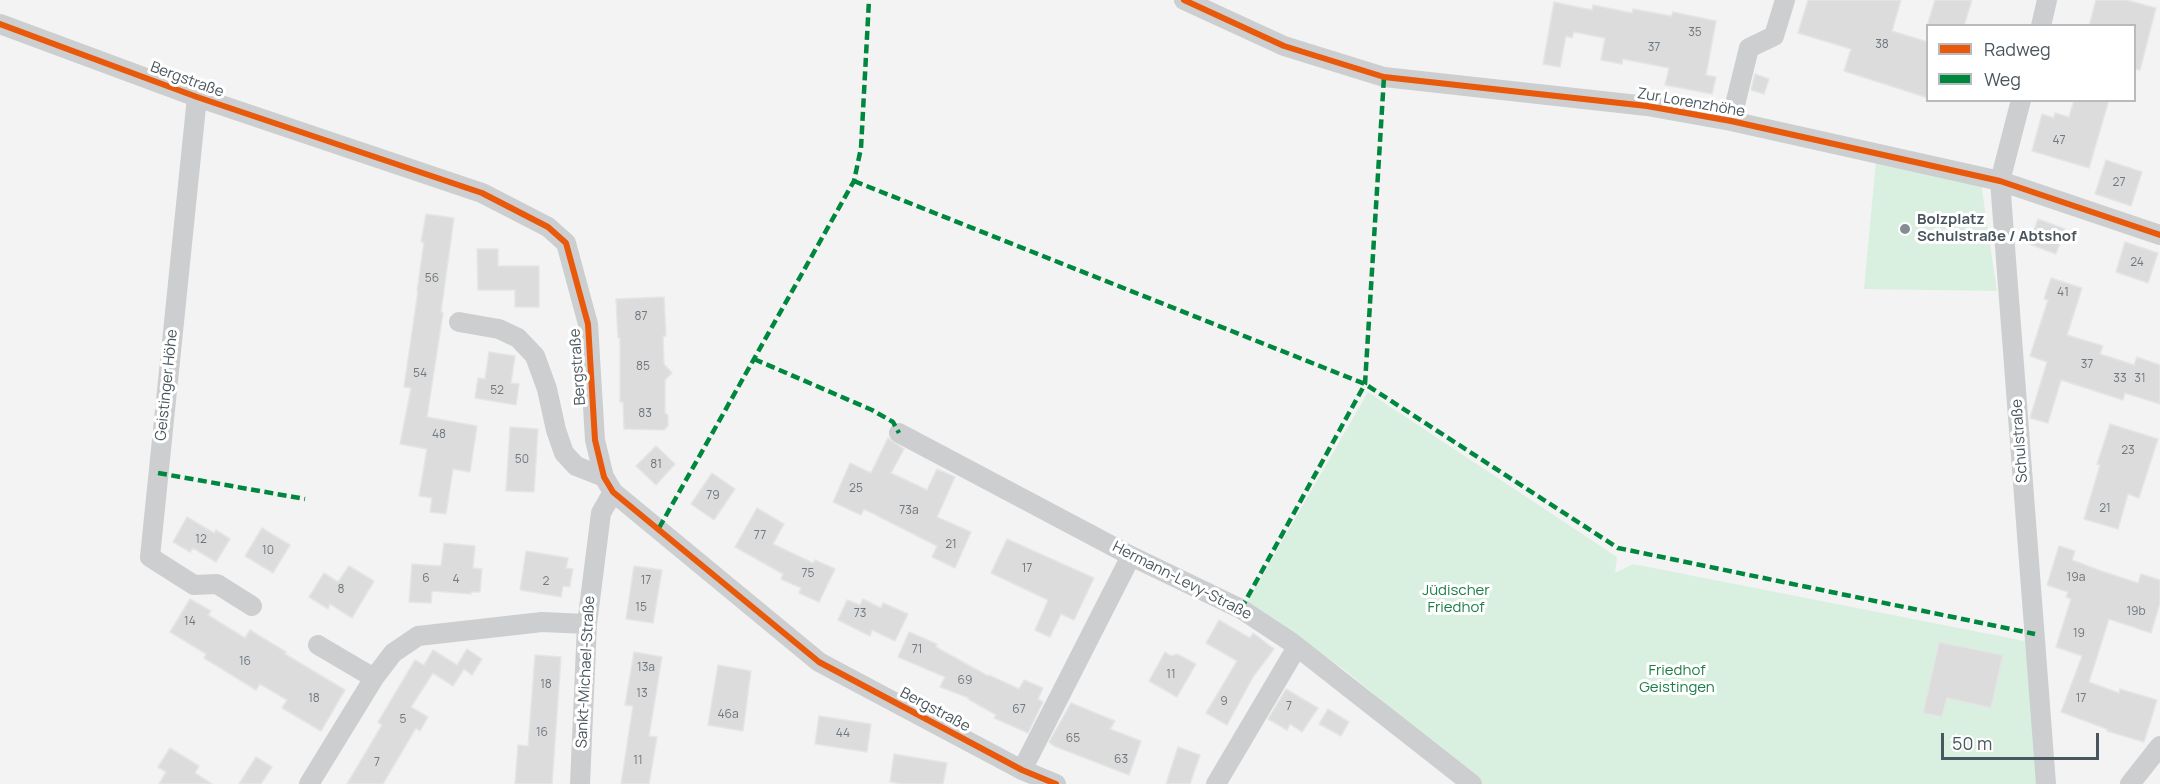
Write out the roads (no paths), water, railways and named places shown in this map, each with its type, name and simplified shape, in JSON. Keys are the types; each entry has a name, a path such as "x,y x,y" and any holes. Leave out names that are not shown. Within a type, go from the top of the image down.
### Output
{"street":[{"name":"Zur Lorenzhöhe","path":"1184,0 1284,46 1384,77 1647,106 1731,121 2000,181 2160,235"},
{"path":"1731,121 1749,48 1774,36 1785,0"},
{"path":"2041,24 2047,0"},
{"name":"Bergstraße","path":"0,24 197,97 482,193 548,227 566,243 588,324 594,440 609,485"},
{"name":"Geistinger Höhe","path":"197,97 150,557 194,585 217,584 252,606"},
{"name":"Schulstraße","path":"2020,102 2000,181 2046,784"},
{"name":"Bergstraße","path":"459,322 499,329 518,338 535,356 547,389 556,430 564,453 576,466 609,485 819,662 1022,770 1056,784"},
{"name":"Hermann-Levy-Straße","path":"899,433 1131,556 1240,609 1298,647 1472,784"},
{"name":"Sankt-Michael-Straße","path":"580,784 587,624 601,513 609,485"},
{"path":"1022,770 1131,556"},
{"path":"309,784 374,678 393,653 418,636 542,622 587,624"},
{"path":"318,645 374,678"},
{"path":"1216,784 1298,647"},
{"path":"2130,784 2160,746"}],"place":[{"name":"Bolzplatz Schulstraße / Abtshof","path":"1905,229"}],"park label":[{"name":"Jüdischer Friedhof","path":"1456,600"},
{"name":"Friedhof Geistingen","path":"1677,680"}]}
